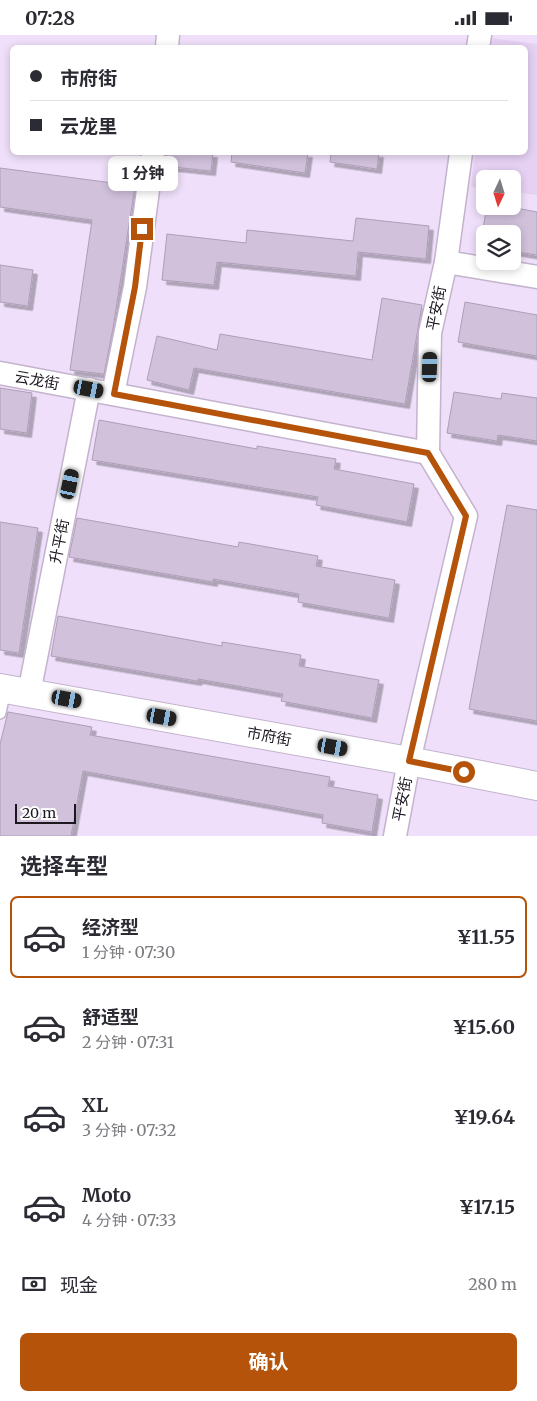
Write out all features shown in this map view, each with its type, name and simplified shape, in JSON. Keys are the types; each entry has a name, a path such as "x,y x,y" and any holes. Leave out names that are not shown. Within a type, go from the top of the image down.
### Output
{"street":[{"path":"114,394 135,287 153,155"},
{"name":"平安街","path":"395,836 409,761 466,516 428,453 430,333 446,262 461,155"},
{"path":"446,262 537,277"},
{"name":"云龙街","path":"0,373 428,453"},
{"name":"升平街","path":"9,696 89,389"},
{"name":"市府街","path":"9,696 409,761 537,786"}],"shaded area":[{"path":"491,38 537,44 537,195 521,193 521,170 476,170 476,188 471,187 475,155 528,155 528,45 489,45"}],"building":[{"path":"166,155 213,155 211,171 164,166"},
{"path":"232,155 308,155 305,173 231,162"},
{"path":"331,155 379,155 377,169 330,162"},
{"path":"0,168 135,186 104,374 70,370 92,220 0,207"},
{"path":"521,209 537,212 537,255 521,252 521,225 484,225 485,215 521,215"},
{"path":"356,218 429,226 426,259 358,252 356,276 217,262 214,285 162,280 167,234 246,243 247,230 353,241"},
{"path":"0,265 33,270 28,306 0,302"},
{"path":"382,298 422,305 405,404 194,368 189,390 147,380 157,336 217,350 220,334 372,360"},
{"path":"465,302 537,315 537,356 458,342"},
{"path":"0,388 32,393 27,433 0,429"},
{"path":"454,392 501,399 502,393 537,398 537,441 498,435 497,441 447,433"},
{"path":"99,420 257,449 257,446 336,459 334,469 414,484 407,522 316,505 318,497 92,460"},
{"path":"507,505 537,510 537,721 469,709"},
{"path":"77,518 238,547 239,542 318,556 316,566 395,580 389,618 298,602 299,594 213,579 213,582 69,557"},
{"path":"0,522 38,528 19,653 0,650"},
{"path":"58,616 222,646 222,642 301,655 299,666 379,680 372,718 281,701 283,694 51,656"},
{"path":"8,712 92,727 90,735 330,777 328,786 378,795 372,832 322,823 323,815 83,771 71,836 0,836 0,744"}],"route":[{"path":"142,229 135,287 114,394 428,453 466,516 409,761 464,772"}]}
